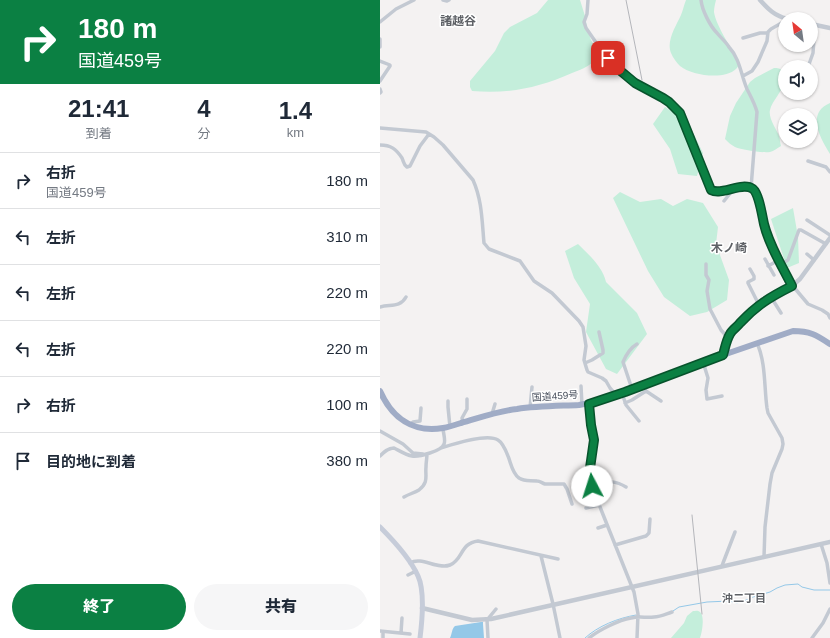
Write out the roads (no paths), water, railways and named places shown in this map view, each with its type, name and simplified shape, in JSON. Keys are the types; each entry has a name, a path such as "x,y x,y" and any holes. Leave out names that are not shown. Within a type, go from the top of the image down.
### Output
{"highway":[{"name":"国道459号","path":"380,391 385,402 399,418 427,429 443,428 518,409 589,404 793,331 807,332 830,344"}],"main road":[{"path":"380,527 400,549 418,576 421,586 422,608 420,638"}],"street":[{"path":"380,22 396,9 414,0"},
{"path":"443,0 449,0"},
{"path":"588,0 587,14 584,22 586,28 595,41 608,58 626,76 635,83 669,102 680,113 711,190 718,192 733,188 745,187 751,188 754,191 758,198 768,238 792,286 808,304 822,310 828,314 830,318"},
{"path":"701,0 702,6 715,32 729,46 741,67 757,112 751,188"},
{"path":"760,0 768,9 778,16"},
{"path":"743,76 748,74 755,67 767,42 768,33 778,24"},
{"path":"818,25 830,28"},
{"path":"743,38 760,33 768,33"},
{"path":"380,39 380,47"},
{"path":"380,61 390,65 380,81"},
{"path":"380,89 380,93"},
{"path":"380,128 422,131 434,137 443,145 473,180 480,198 484,243 486,246 489,250 520,261 534,281 552,293 576,317 583,327 586,346 584,360 588,372 606,381 610,388 619,394 630,411 639,421"},
{"path":"380,145 391,146 395,149 402,158 404,165 407,167 412,163 420,146 429,134"},
{"path":"808,161 826,167 830,172"},
{"path":"724,201 732,192 733,188"},
{"path":"723,355 731,333 759,305 792,286 800,279 826,244 830,236 807,220"},
{"path":"781,264 788,260 799,230 826,244"},
{"path":"807,254 814,260"},
{"path":"765,259 774,275"},
{"path":"768,266 779,260"},
{"path":"706,264 706,275 708,280 707,291 710,309 721,330 728,338"},
{"path":"750,269 754,279 748,283 759,305"},
{"path":"380,307 385,305 396,305 403,302 406,297"},
{"path":"771,297 781,313"},
{"path":"585,363 603,353 599,332"},
{"path":"757,343 763,365 768,413 782,438 783,444 772,473 770,484 765,527 764,557"},
{"path":"632,389 622,362 633,346 637,344"},
{"path":"703,362 708,378 706,390 707,399 722,396"},
{"path":"643,385 646,391 660,401"},
{"path":"581,386 582,405"},
{"path":"530,408 532,387"},
{"path":"625,402 632,400 646,391"},
{"path":"463,423 462,418 468,408 468,399"},
{"path":"448,401 450,427"},
{"path":"492,415 495,404"},
{"path":"589,404 594,440 590,477 607,525 632,587 638,610 637,638"},
{"path":"411,424 420,420 421,408"},
{"path":"441,448 445,442 443,428"},
{"path":"380,431 403,444 413,453 426,454"},
{"path":"380,456 386,450 392,448 413,456 426,454 457,443 479,438 494,439 502,444 518,477 526,481 539,481 544,484 564,484 572,504"},
{"path":"404,497 419,489 426,480 426,454"},
{"path":"591,481 609,481 626,487"},
{"path":"586,508 599,504"},
{"path":"615,545 646,536 649,533 650,519"},
{"path":"598,528 607,525"},
{"path":"722,566 736,532"},
{"path":"410,563 418,561 435,565 450,565 456,560 466,546 480,541 558,560"},
{"path":"422,608 472,620 488,620 830,542"},
{"path":"821,544 827,563 830,583"},
{"path":"542,556 560,638"},
{"path":"408,575 416,571"},
{"path":"488,638 488,620 496,609"},
{"path":"812,638 823,623 830,609"},
{"path":"589,638 608,627 632,617 655,617 672,612"},
{"path":"401,633 402,618"},
{"path":"383,638 382,632 410,634"}],"water":[{"path":"483,622 484,638 450,638 455,626"}],"waterway":[{"path":"673,611 679,607 707,602 729,601 737,603 770,592 785,585 798,584 802,587 814,590 830,590"},
{"path":"585,638 609,623 636,615"}],"railway":[{"path":"626,0 642,80"},
{"path":"692,515 702,614"}],"district":[{"name":"諸越谷","path":"458,21"},
{"name":"木ノ崎","path":"729,248"},
{"name":"沖二丁目","path":"744,598"}]}
